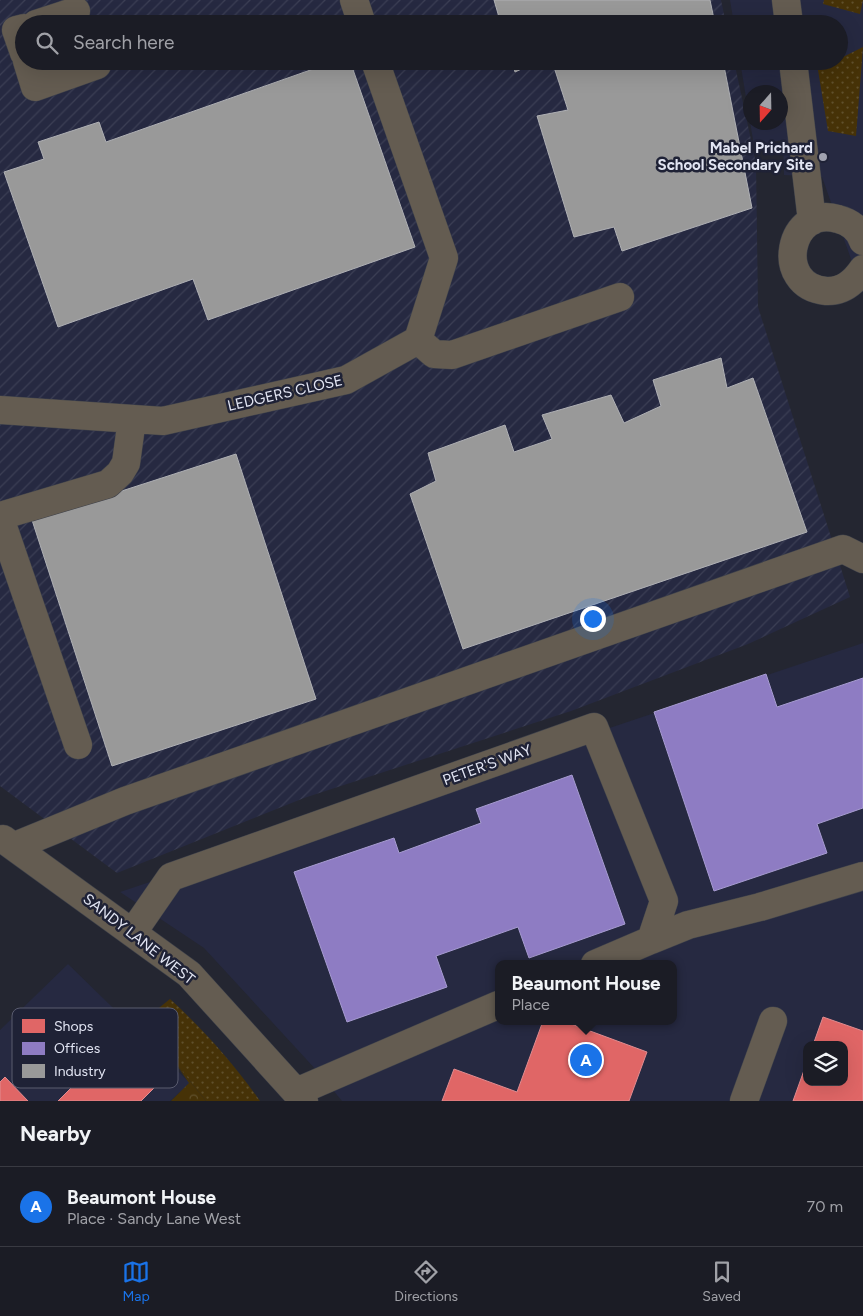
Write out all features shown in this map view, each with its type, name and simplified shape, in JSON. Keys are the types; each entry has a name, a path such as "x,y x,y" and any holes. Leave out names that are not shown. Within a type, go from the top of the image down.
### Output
{"street":[{"path":"354,0 359,15"},
{"path":"786,0 788,15"},
{"path":"62,15 76,10"},
{"path":"30,70 35,87 83,70"},
{"path":"378,70 444,258 418,340 434,354 452,355 620,297"},
{"path":"794,70 812,221"},
{"path":"863,241 854,227 845,221 834,217 823,218 812,221 802,228 795,240 792,252 793,265 799,277 808,285 820,290 833,291 846,287 856,280 863,269"},
{"name":"LEDGERS CLOSE","path":"0,410 163,421 346,380 418,340"},
{"path":"78,745 0,517 108,484 120,473 126,462 132,419"},
{"path":"8,841 843,549 863,559"},
{"name":"PETER'S WAY","path":"133,932 172,877 594,727 664,901 650,940"},
{"name":"SANDY LANE WEST","path":"8,841 189,974 300,1096"},
{"path":"604,960 688,925 760,907 863,876"},
{"path":"300,1096 495,1006"},
{"path":"744,1101 773,1022"}],"shaded area":[{"path":"0,0 721,0 724,15 15,15 15,70 736,70 743,103 743,130 749,130 756,163 758,307 850,597 748,644 571,711 304,798 117,873 0,786"},
{"name":"Mabel Prichard School Secondary Site","path":"730,0 863,0 863,293 822,177 784,175 783,140 754,146 751,130 788,130 788,85 744,85 741,70 848,70 848,15 732,15"},
{"path":"863,643 863,1101 342,1101 318,1072 204,948 120,892"},
{"path":"68,964 113,1008 23,1008"},
{"path":"12,1018 12,1088 178,1088 178,1071 190,1083 170,1101 0,1101 0,1030"}],"green space":[{"path":"824,0 863,0 860,14 823,4"},
{"path":"863,47 856,136 828,131 818,70 848,70 848,54"},
{"path":"170,999 218,1047 260,1101 206,1101 178,1066 178,1008 159,1008"},
{"path":"178,1066 206,1101 171,1101 189,1083"}],"building: Shops":[{"path":"823,1017 863,1031 863,1101 793,1101 803,1073 803,1086 848,1086 848,1041 814,1041"},
{"path":"542,1025 574,1025 647,1052 629,1101 442,1101 454,1069 517,1092"},
{"path":"5,1077 12,1084 12,1088 16,1088 28,1101 0,1101 0,1082"},
{"path":"71,1088 154,1088 141,1101 58,1101"}],"building: Offices":[{"path":"766,674 777,707 863,678 863,808 817,824 827,853 714,891 654,712"},
{"path":"572,775 625,924 529,958 518,927 436,956 447,987 347,1022 294,872 394,838 399,853 481,823 476,809"}],"building: Industry":[{"path":"494,0 710,0 713,15 498,15"},
{"path":"310,70 353,70 415,247 208,320 193,279 58,327 4,172 44,159 38,142 99,122 106,142"},
{"path":"555,70 725,70 752,208 622,251 614,227 574,237 537,116 568,110"},
{"path":"721,358 727,388 753,378 807,532 463,649 410,494 436,481 428,453 505,425 514,452 552,439 542,415 611,395 624,423 661,406 653,380"},
{"path":"236,454 316,699 112,766 32,520"}],"place":[{"name":"Mabel Prichard School Secondary Site","path":"823,157"},
{"name":"Beaumont House","path":"586,1060"}]}
